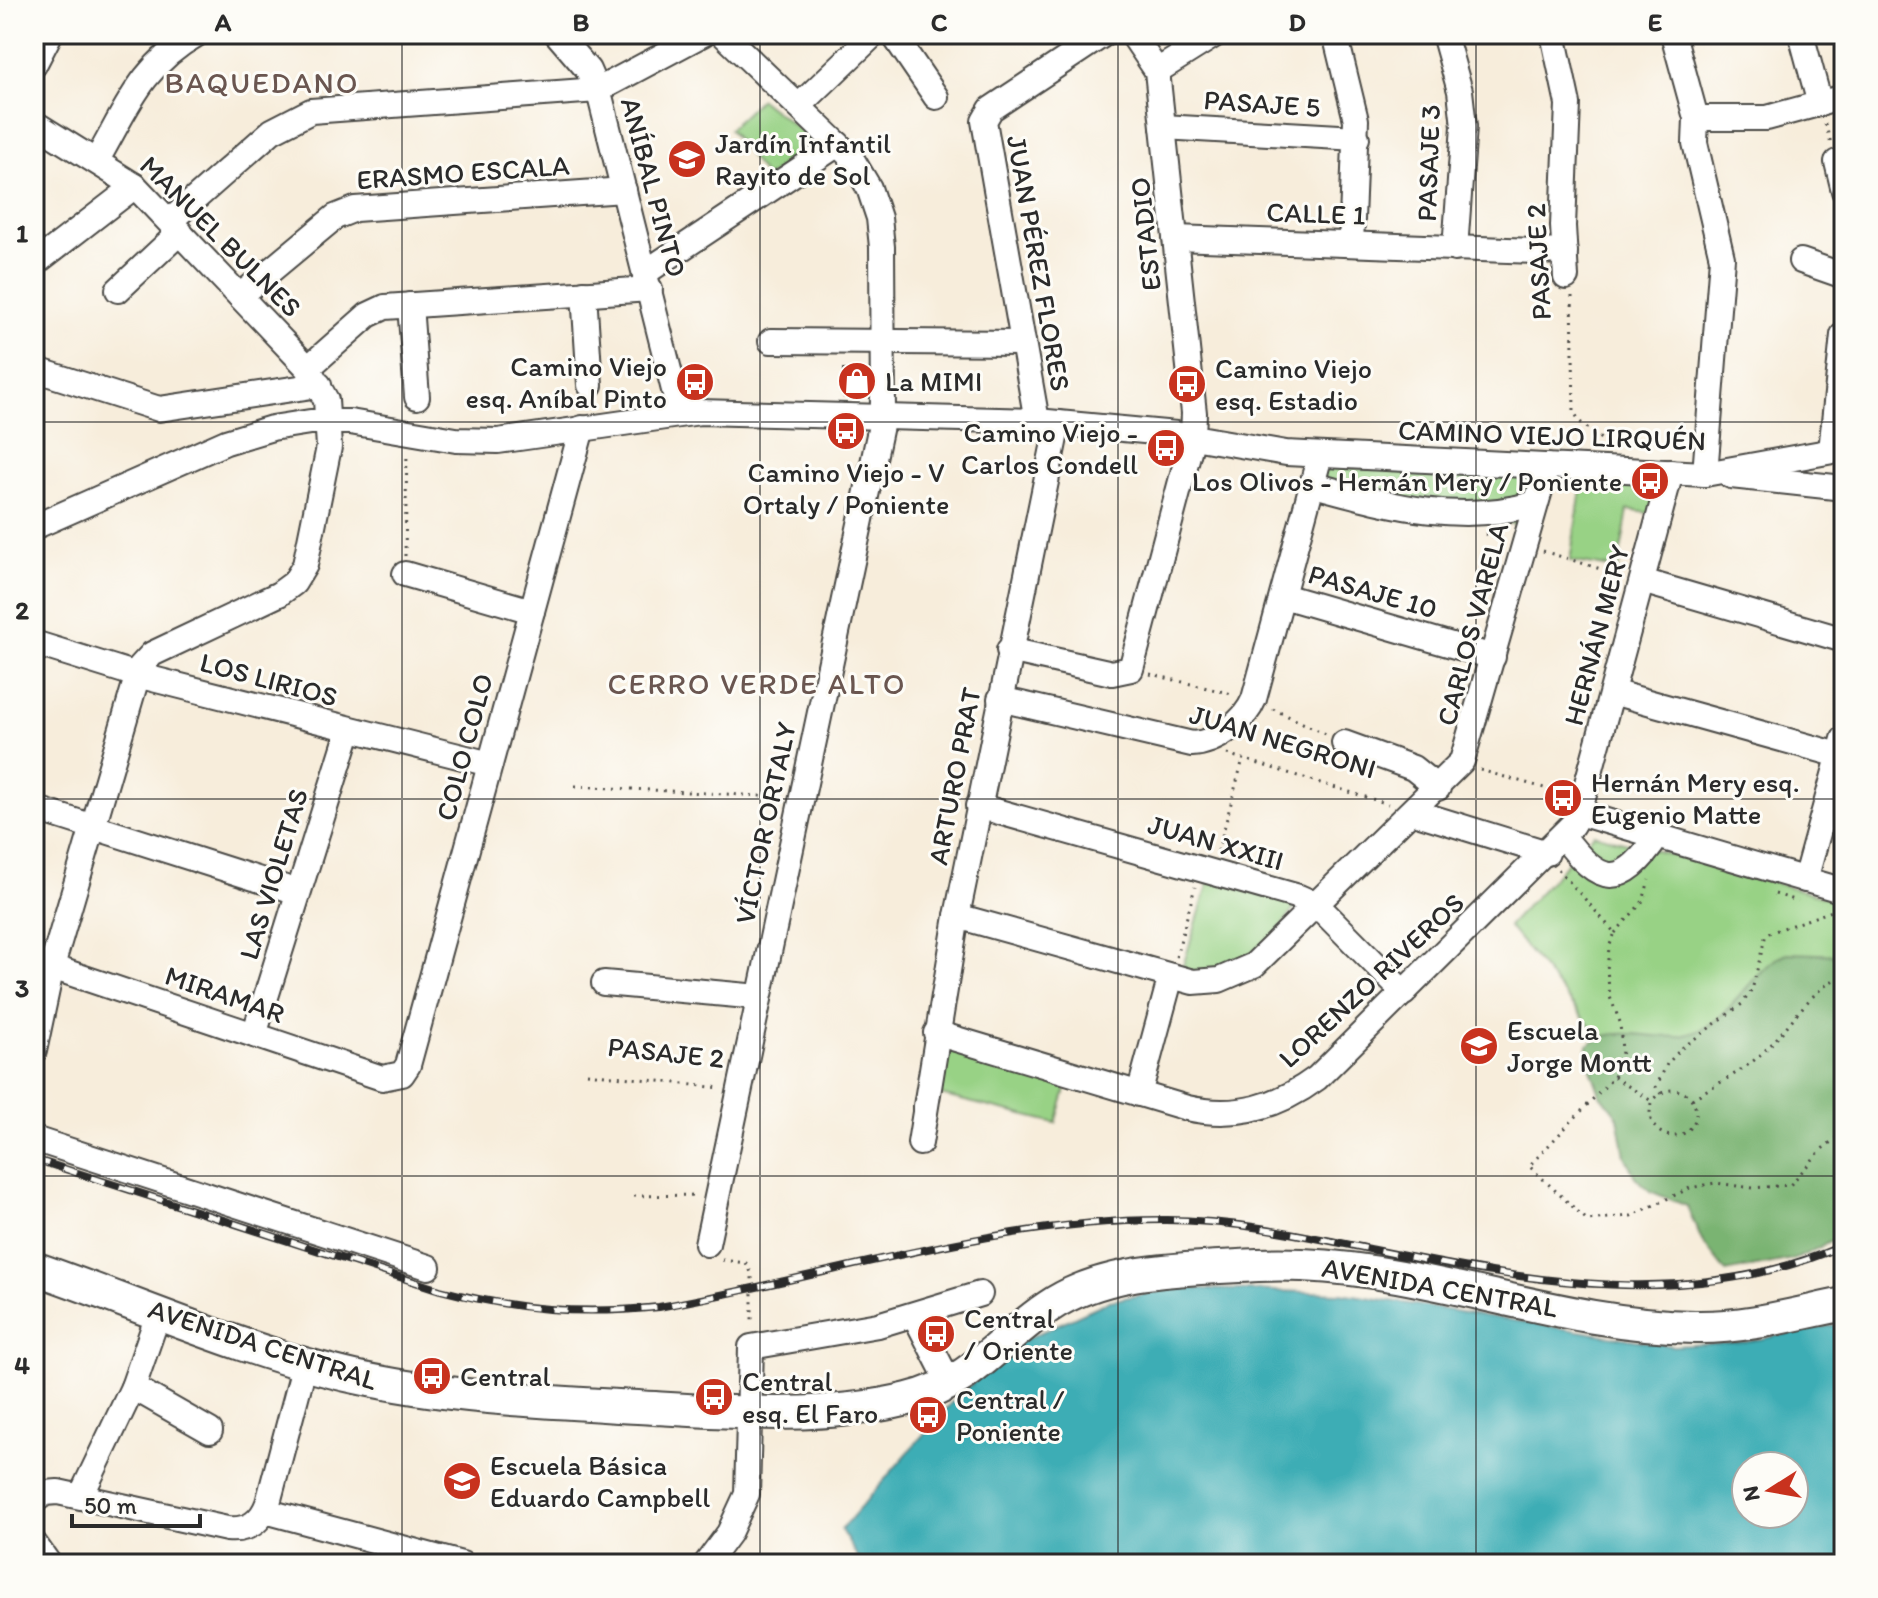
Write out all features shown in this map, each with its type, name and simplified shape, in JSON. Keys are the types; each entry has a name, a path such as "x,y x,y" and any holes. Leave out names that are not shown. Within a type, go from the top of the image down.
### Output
{"main road":[{"name":"AVENIDA CENTRAL","path":"34,1268 305,1363 386,1383 463,1395 749,1412 872,1406 912,1398 950,1384 977,1368 1059,1300 1116,1279 1189,1270 1295,1264 1363,1269 1608,1318 1670,1326 1746,1324 1844,1304"}],"street":[{"path":"34,65 50,34"},
{"path":"97,160 152,67 168,52 197,34"},
{"name":"ANÍBAL PINTO","path":"557,34 582,62 598,90 680,414"},
{"path":"799,106 874,34"},
{"path":"893,34 936,97"},
{"name":"JUAN PÉREZ FLORES","path":"1047,422 1023,343 985,116 1104,34"},
{"name":"ESTADIO","path":"1009,650 1112,673 1131,669 1193,436 1194,413 1157,71 1132,34"},
{"path":"1157,71 1216,34"},
{"path":"1335,34 1353,103 1357,138 1351,244"},
{"name":"PASAJE 3","path":"1444,34 1460,91 1464,126 1455,249"},
{"name":"PASAJE 2","path":"1553,34 1568,104 1566,277"},
{"path":"1673,34 1696,118 1695,143 1720,244 1723,270 1705,474 1844,488"},
{"path":"1801,34 1820,104"},
{"path":"118,290 175,227 272,131 311,111 598,90 721,35"},
{"name":"VÍCTOR ORTALY","path":"707,1244 883,416 879,218 860,171 838,144 721,35"},
{"path":"1696,118 1752,120 1844,97"},
{"name":"MANUEL BULNES","path":"34,123 135,186 314,377 330,421"},
{"name":"PASAJE 5","path":"1163,127 1357,138"},
{"path":"34,369 159,409 314,377 368,315 385,307 584,293 648,280 838,144"},
{"path":"1837,162 1844,191"},
{"path":"34,264 135,186"},
{"name":"ERASMO ESCALA","path":"240,296 327,223 355,209 624,190"},
{"name":"CALLE 1","path":"1175,238 1565,252"},
{"path":"1801,261 1844,276"},
{"path":"584,293 590,385"},
{"path":"410,305 417,397"},
{"path":"1817,485 1812,467 1830,451 1843,335"},
{"path":"771,341 1023,343"},
{"name":"CAMINO VIEJO LIRQUÉN","path":"34,527 226,442 290,424 330,421 498,441 680,414 746,411 1047,422 1193,436 1248,449 1320,455 1705,474 1830,451"},
{"path":"34,1051 43,964 92,826 137,675 152,654 279,594 300,575 311,541 329,447 330,421"},
{"name":"ARTURO PRAT","path":"920,1143 936,1033 1009,650 1047,422"},
{"name":"COLO COLO","path":"398,1077 408,1065 582,428"},
{"path":"1204,743 1249,711 1320,455"},
{"name":"CARLOS VARELA","path":"957,916 1171,976 1210,982 1245,970 1317,905 1459,765 1469,746 1547,466"},
{"name":"HERNÁN MERY","path":"1574,804 1612,692 1671,472"},
{"path":"1314,485 1423,511 1490,513 1536,503"},
{"path":"405,574 532,611"},
{"path":"1642,581 1844,640"},
{"name":"PASAJE 10","path":"1283,596 1493,657"},
{"name":"LOS LIRIOS","path":"34,643 137,675 349,731 490,764"},
{"path":"1612,692 1842,748 1805,880"},
{"name":"JUAN NEGRONI","path":"1000,699 1192,744 1204,743"},
{"name":"LAS VIOLETAS","path":"254,1035 349,731"},
{"path":"1344,743 1413,768 1438,788"},
{"path":"1574,804 1663,838 1844,891"},
{"name":"LORENZO RIVEROS","path":"936,1033 1139,1094 1215,1113 1246,1111 1279,1102 1317,1078 1555,844 1574,804"},
{"name":"JUAN XXIII","path":"978,806 1206,869 1317,905 1404,993"},
{"path":"34,808 298,892"},
{"path":"1414,812 1555,844 1584,865 1613,876 1635,866 1663,838"},
{"name":"MIRAMAR","path":"43,964 382,1078 398,1077"},
{"path":"1139,1094 1171,976"},
{"path":"604,983 759,997"},
{"path":"34,1139 428,1267"},
{"path":"706,1564 729,1533 747,1494 751,1347 840,1334 915,1316 980,1294"},
{"path":"81,1496 133,1387 159,1312"},
{"path":"915,1316 950,1384"},
{"path":"36,1494 52,1491 81,1496 227,1529 250,1526 265,1511 305,1363"},
{"path":"133,1387 210,1431"},
{"path":"265,1511 462,1564"},
{"path":"34,1543 49,1564"}],"path":[{"path":"1820,104 1837,162"},
{"name":"PASAJE 2","path":"1566,277 1572,288 1574,411 1579,421 1614,448 1611,469"},
{"path":"405,574 408,432"},
{"name":"JUAN NEGRONI","path":"1204,743 1212,749 1414,812"},
{"path":"1171,976 1243,759"},
{"path":"1459,765 1574,804"},
{"path":"575,786 801,798"},
{"path":"1663,838 1643,901 1615,933 1609,947 1607,970 1610,997 1620,1022 1622,1052 1614,1077 1529,1166 1587,1220 1631,1216 1690,1188 1715,1183 1753,1188 1790,1185 1822,1149 1844,1132"},
{"path":"1555,844 1565,880 1615,933"},
{"path":"1661,1094 1656,1087 1667,1064 1682,1048 1730,1016 1752,990 1766,934 1844,907"},
{"path":"1692,1099 1759,1057 1800,1006 1826,983 1844,974"},
{"name":"PASAJE 2","path":"587,1073 739,1090"},
{"path":"1614,1077 1653,1102"},
{"path":"1676,1090 1692,1099 1696,1107 1694,1123 1687,1132 1672,1136 1657,1130 1652,1123 1653,1102 1661,1094 1676,1090"},
{"path":"634,1196 717,1194"},
{"path":"707,1244 706,1255 746,1263 752,1274 751,1347"}],"green space":[{"path":"760,99 817,144 766,178 729,129"},
{"path":"1324,467 1538,478 1522,526 1322,483"},
{"path":"1583,477 1658,490 1654,514 1628,510 1618,569 1570,561"},
{"path":"1594,834 1844,902 1844,1001 1658,1109 1508,926"},
{"path":"1211,876 1298,903 1262,954 1227,975 1181,972"},
{"path":"1787,953 1844,955 1844,1235 1798,1258 1726,1272 1702,1241 1687,1206 1652,1192 1635,1177 1625,1156 1618,1117 1600,1094 1587,1058 1588,1045 1612,1035 1663,1037 1689,1034 1704,1028 1729,1008 1762,971"},
{"path":"943,1045 1068,1083 1056,1123 940,1095"}],"water":[{"path":"1176,1288 1341,1293 1673,1346 1745,1342 1844,1323 1844,1564 862,1564 841,1530 949,1405 1015,1344 1109,1301"}],"building":[{"name":"La MIMI","path":"843,370 871,370 869,392 864,397 844,397"}],"railway":[{"path":"34,1159 440,1290 549,1309 603,1311 659,1307 976,1239 1103,1222 1166,1220 1245,1226 1493,1272 1611,1285 1729,1279 1787,1266 1844,1245"}],"place":[{"name":"Jardín Infantil Rayito de Sol","path":"687,159"},
{"name":"La MIMI","path":"857,381"},
{"name":"Camino Viejo esq. Aníbal Pinto","path":"695,382"},
{"name":"Camino Viejo esq. Estadio","path":"1187,384"},
{"name":"Camino Viejo - V Ortaly / Poniente","path":"846,431"},
{"name":"Camino Viejo - Carlos Condell","path":"1166,448"},
{"name":"Los Olivos - Hernán Mery / Poniente","path":"1650,481"},
{"name":"Hernán Mery esq. Eugenio Matte","path":"1563,798"},
{"name":"Escuela Jorge Montt","path":"1479,1046"},
{"name":"Central / Oriente","path":"936,1334"},
{"name":"Central","path":"432,1376"},
{"name":"Central esq. El Faro","path":"714,1397"},
{"name":"Central / Poniente","path":"928,1415"},
{"name":"Escuela Básica Eduardo Campbell","path":"462,1481"}],"district":[{"name":"BAQUEDANO","path":"262,83"},
{"name":"CERRO VERDE ALTO","path":"757,684"}]}
